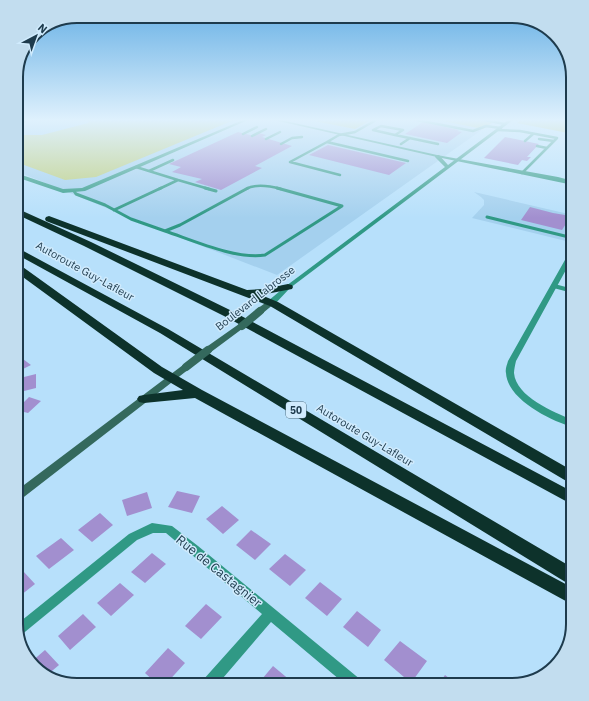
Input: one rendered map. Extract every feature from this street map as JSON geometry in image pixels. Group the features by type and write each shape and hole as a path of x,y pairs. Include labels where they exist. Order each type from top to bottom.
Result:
{"highway":[{"path":"23,210 70,226 246,292 271,303 566,474"},
{"name":"Autoroute Guy-Lafleur","path":"23,214 88,244 189,294 566,495"},
{"name":"Autoroute Guy-Lafleur","path":"23,254 158,328 566,573"},
{"path":"23,272 171,378 566,593"},
{"path":"246,292 263,292 288,286"},
{"path":"144,399 197,393"}],"main road":[{"name":"Boulevard Labrosse","path":"23,492 271,303"}],"street":[{"path":"23,177 59,190 74,192 85,189 169,153"},
{"path":"422,153 459,158"},
{"path":"437,153 566,182"},
{"name":"Boulevard Labrosse","path":"271,303 288,286 466,153"},
{"path":"437,156 448,167"},
{"path":"566,265 509,368 510,375 517,390 529,401 566,420"},
{"name":"Rue de Castagnier","path":"23,627 133,537 152,528 168,529 348,678"},
{"path":"214,678 271,613"}],"lane":[{"path":"307,153 290,162 340,175"},
{"path":"373,153 408,161"},
{"path":"523,172 543,153"},
{"path":"149,171 173,160"},
{"path":"529,160 535,161"},
{"path":"136,167 216,191"},
{"path":"114,210 178,180"},
{"path":"74,192 77,195 114,210 131,219 223,252 259,256 265,255 342,206 274,187 251,186 180,225 165,231"},
{"path":"487,217 566,236"},
{"path":"527,227 530,222"},
{"path":"554,286 566,289"}],"shaded area":[{"path":"23,153 450,153 277,275 163,231 23,174"},
{"path":"474,192 566,213 566,241 472,218 484,205 484,200"}],"green space":[{"path":"23,153 155,153 96,177 65,180 23,165"}],"building":[{"path":"193,153 280,153 255,166 262,168 221,190 195,182 202,179 172,172 181,167 169,164"},
{"path":"313,153 361,153 406,163 389,175 309,155"},
{"path":"489,153 531,153 527,157 531,157 527,161 522,160 518,165 484,158"},
{"path":"530,207 566,215 566,224 562,230 521,220"},
{"path":"23,359 31,365 23,369"},
{"path":"36,374 36,388 23,391 23,377"},
{"path":"29,397 41,401 28,413 23,412 23,403"},
{"path":"177,491 200,496 192,513 168,507"},
{"path":"147,492 152,508 127,516 122,500"},
{"path":"222,506 239,520 223,534 206,519"},
{"path":"100,513 113,525 92,542 78,530"},
{"path":"251,530 271,544 255,560 236,545"},
{"path":"61,538 74,550 49,569 36,556"},
{"path":"152,553 166,564 145,583 131,572"},
{"path":"285,554 306,570 290,586 269,569"},
{"path":"23,571 35,584 23,593"},
{"path":"320,582 342,599 327,616 305,598"},
{"path":"120,583 134,595 111,616 97,603"},
{"path":"206,604 222,617 201,639 185,626"},
{"path":"357,611 381,630 368,647 343,627"},
{"path":"83,614 96,627 70,650 58,636"},
{"path":"400,641 427,661 415,678 405,678 384,660"},
{"path":"168,648 185,663 171,678 150,678 145,673"},
{"path":"45,650 59,665 52,671 44,667 35,658"},
{"path":"273,666 287,678 263,678"}]}
